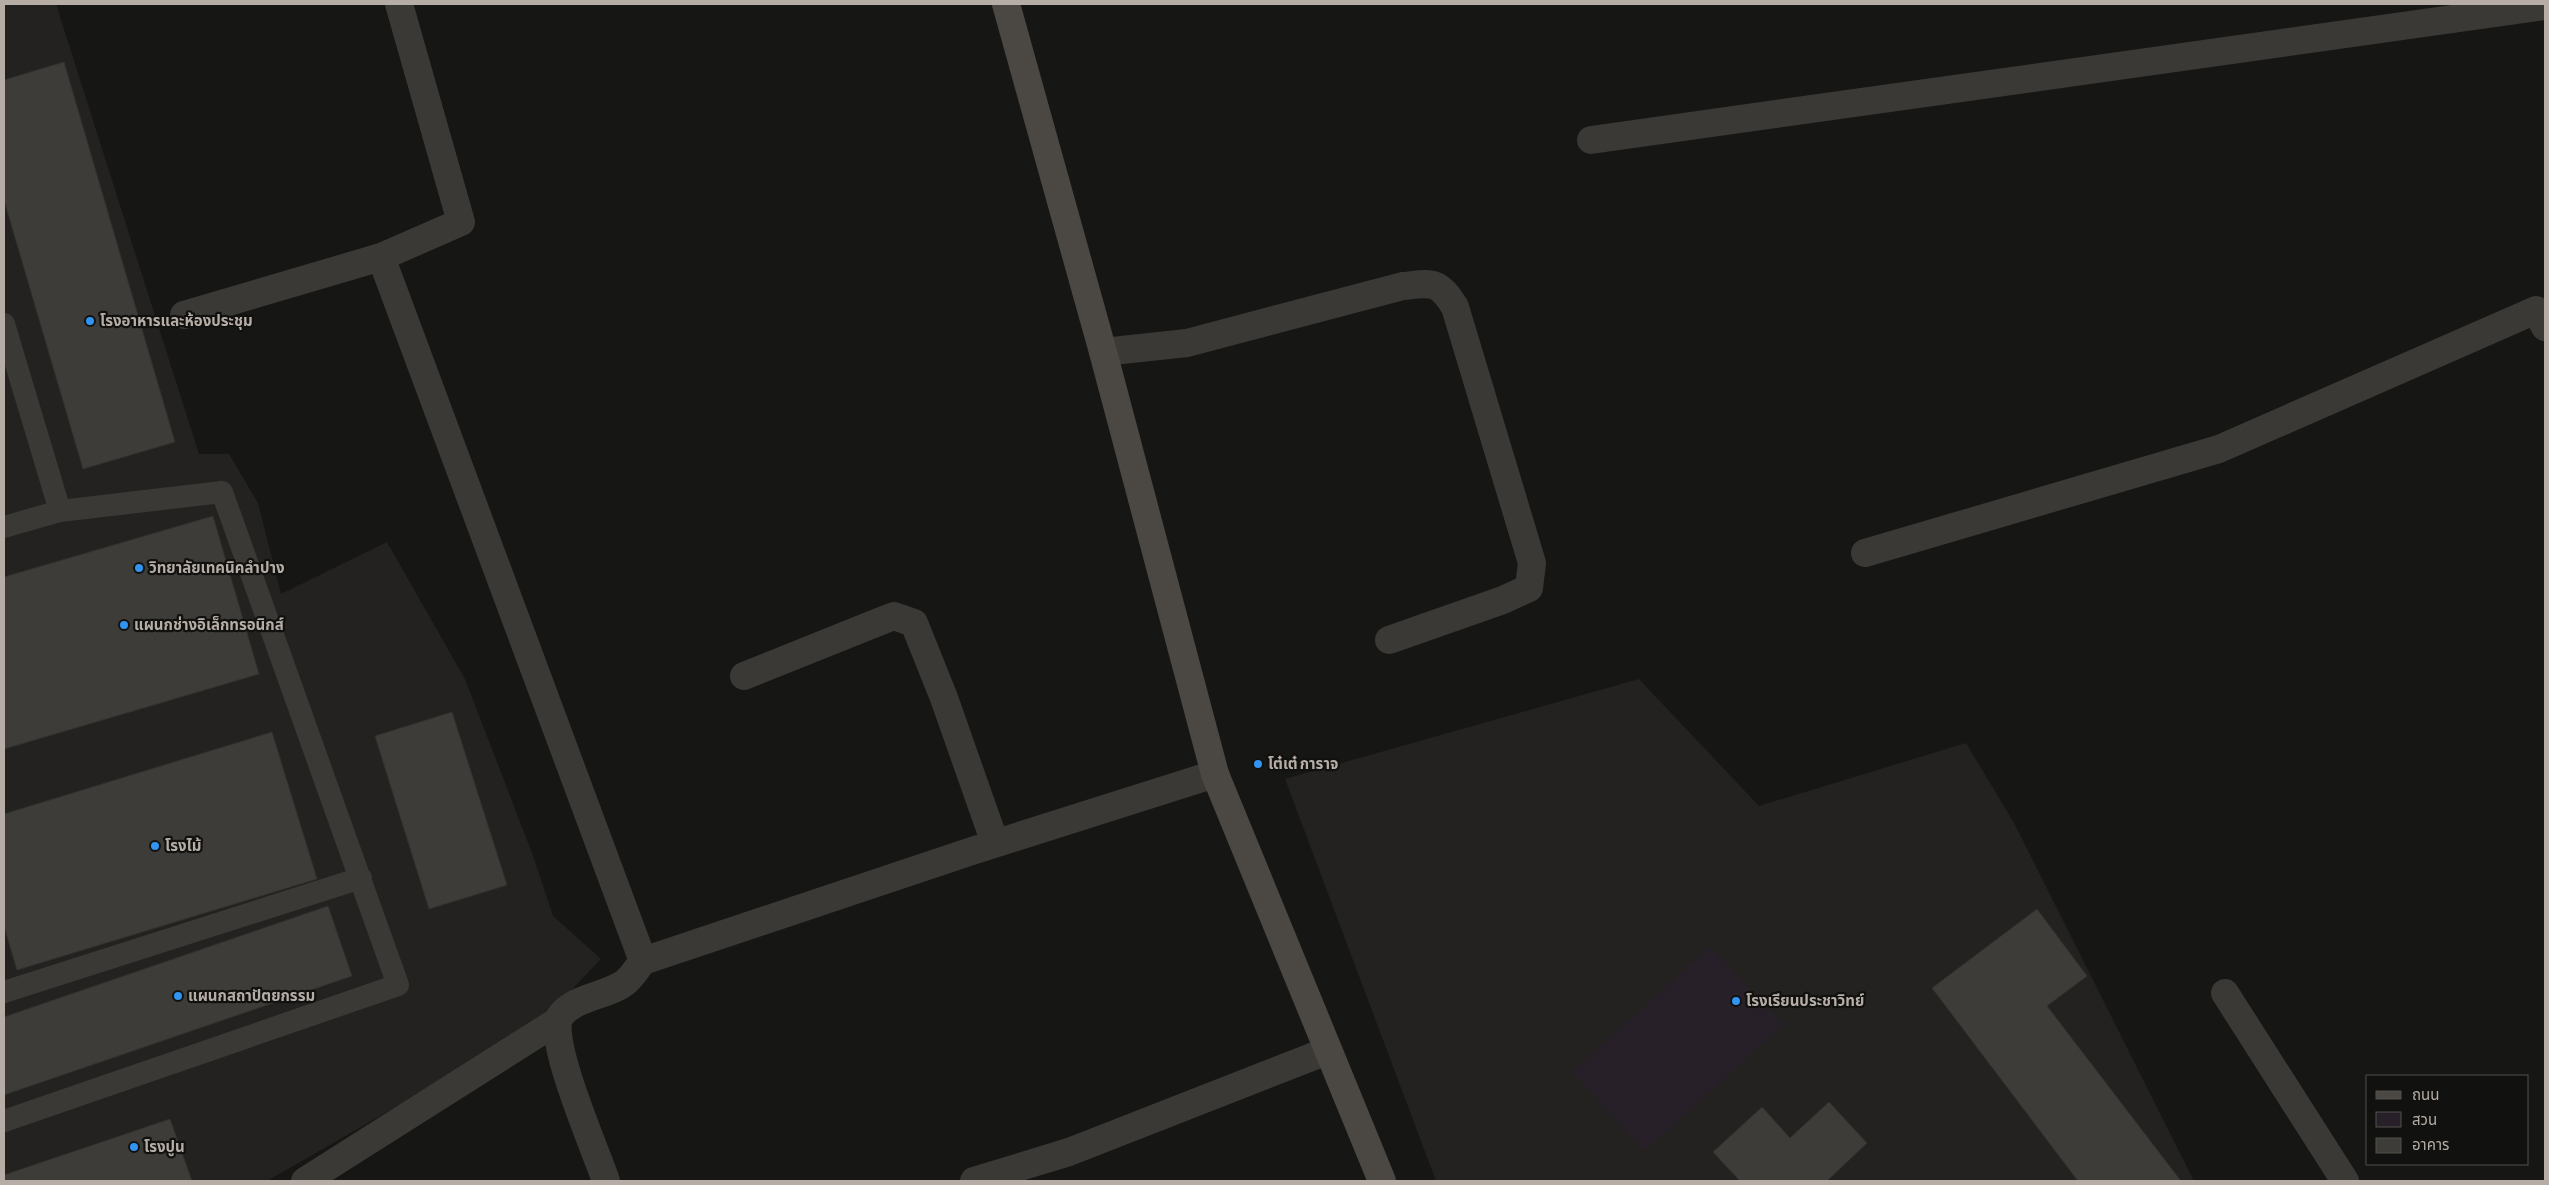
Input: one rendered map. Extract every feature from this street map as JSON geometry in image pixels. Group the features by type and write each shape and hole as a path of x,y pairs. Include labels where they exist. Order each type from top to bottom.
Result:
{"street":[{"path":"184,316 381,258 461,222 398,4"},
{"path":"1006,4 1103,352 1215,774 1327,1051 1382,1181"},
{"path":"1591,140 2545,6"},
{"path":"381,258 644,962"},
{"path":"1103,352 1187,343 1403,286 1435,285 1444,290 1454,308 1478,380 1532,563 1532,578 1529,588 1503,600 1389,640"},
{"path":"1864,553 2219,449 2542,314"},
{"path":"744,676 886,618 894,616 914,623 944,698 995,843"},
{"path":"305,1181 556,1022 562,1014 578,1004 623,984 644,962 995,843 1215,774"},
{"path":"2225,993 2345,1181"},
{"path":"556,1022 558,1041 567,1074 606,1181"},
{"path":"974,1181 1069,1152 1327,1051"}],"lane":[{"path":"4,324 60,511"},
{"path":"4,527 60,511 222,492 398,985 4,1121"},
{"path":"4,992 361,878"}],"shaded area":[{"name":"วิทยาลัยเทคนิคลำปาง","path":"4,4 56,4 199,454 229,454 258,503 281,594 387,542 465,679 532,853 553,916 601,959 537,1026 267,1181 4,1181"},
{"name":"โรงเรียนประชาวิทย์","path":"1639,679 1759,806 1966,743 2013,821 2194,1181 1436,1181 1285,779"}],"green space":[{"path":"1710,947 1783,1025 1645,1151 1572,1072"}],"building":[{"name":"โรงอาหารและห้องประชุม","path":"64,62 175,442 83,469 4,200 4,80"},
{"name":"แผนกช่างอิเล็กทรอนิกส์","path":"213,516 259,674 4,749 4,577"},
{"path":"452,712 507,885 429,909 375,736"},
{"name":"โรงไม้","path":"272,732 317,879 17,970 4,926 4,814"},
{"name":"แผนกสถาปัตยกรรม","path":"328,906 352,976 4,1095 4,1017"},
{"path":"2037,909 2087,976 2047,1006 2181,1181 2078,1181 1932,988"},
{"path":"1829,1102 1867,1143 1829,1181 1740,1181 1713,1152 1762,1107 1790,1138"},
{"name":"โรงปูน","path":"170,1119 192,1181 4,1181 4,1175"}],"place":[{"name":"โรงอาหารและห้องประชุม","path":"90,321"},
{"name":"วิทยาลัยเทคนิคลำปาง","path":"139,568"},
{"name":"แผนกช่างอิเล็กทรอนิกส์","path":"124,625"},
{"name":"โต๋เต๋ การาจ","path":"1258,764"},
{"name":"โรงไม้","path":"155,846"},
{"name":"แผนกสถาปัตยกรรม","path":"178,996"},
{"name":"โรงเรียนประชาวิทย์","path":"1736,1001"},
{"name":"โรงปูน","path":"134,1147"}]}
